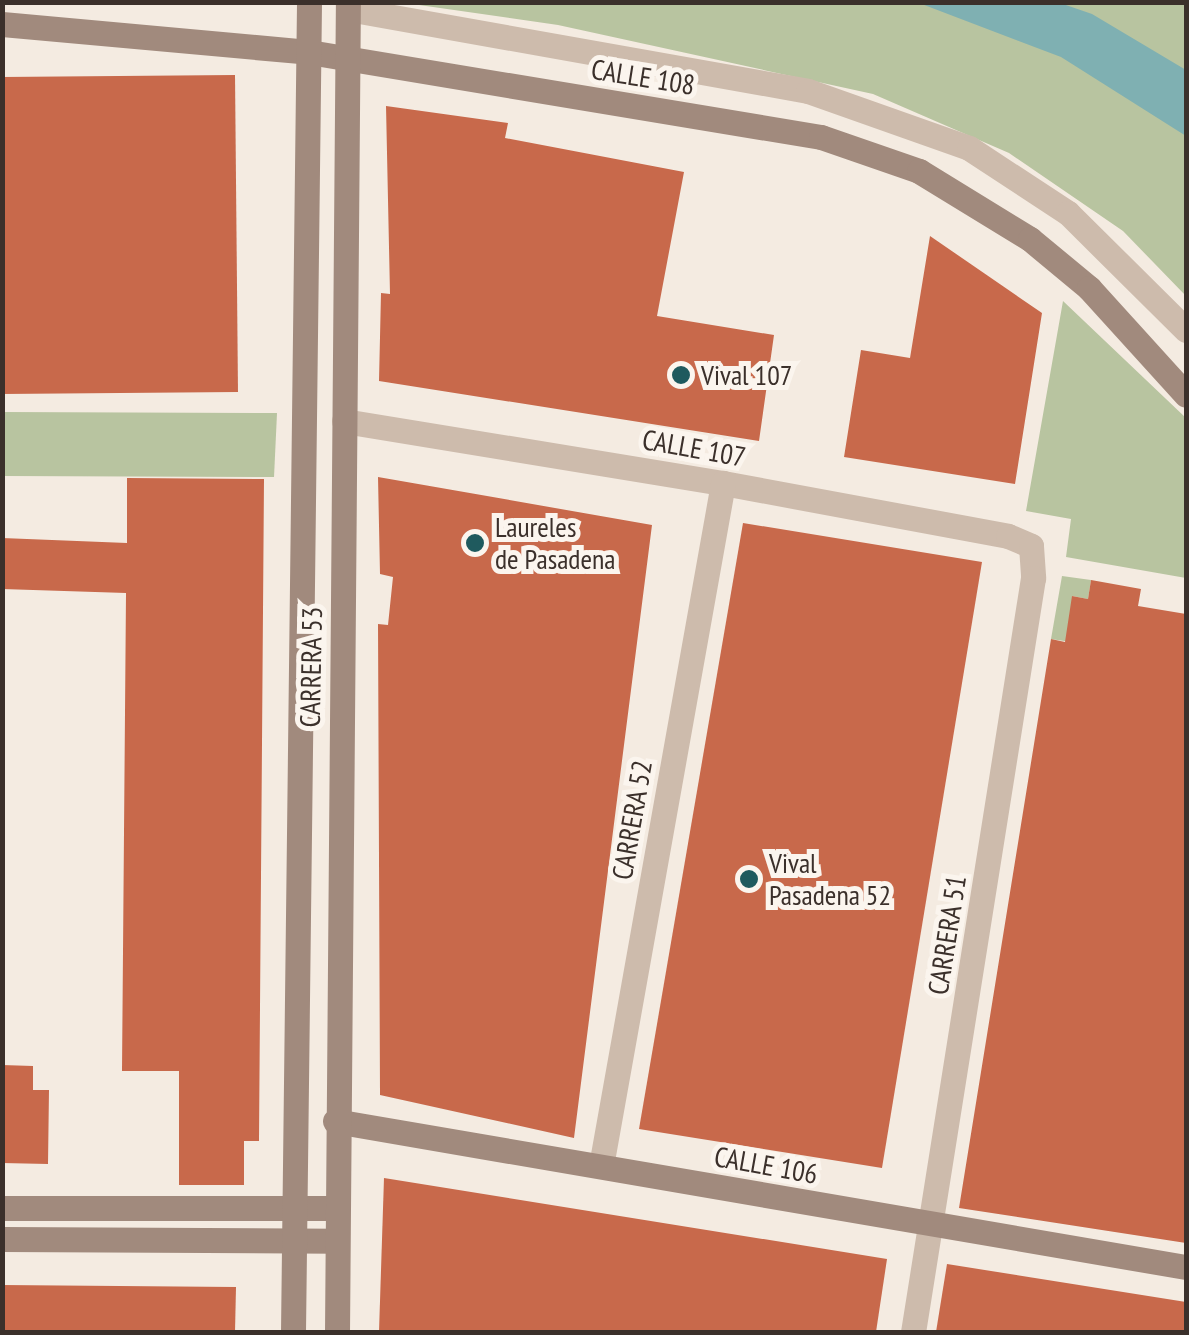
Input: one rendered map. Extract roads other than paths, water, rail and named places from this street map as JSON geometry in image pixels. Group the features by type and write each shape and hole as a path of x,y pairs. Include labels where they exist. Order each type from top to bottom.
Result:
{"street":[{"name":"CALLE 108","path":"309,3 348,6 808,91 969,148 1068,212 1186,330"},
{"name":"CARRERA 53","path":"293,1332 309,3"},
{"name":"CARRERA 53","path":"336,1332 334,1208 348,6"},
{"name":"CALLE 108","path":"2,24 309,52 820,137 920,170 1063,262 1186,395"},
{"name":"CALLE 107","path":"344,422 723,483 1008,536 1030,546"},
{"name":"CARRERA 52","path":"600,1166 723,483"},
{"name":"CARRERA 51","path":"914,1332 1032,578 1030,546"},
{"name":"CALLE 106","path":"335,1121 1186,1267"},
{"path":"2,1208 334,1208"},
{"path":"2,1238 335,1242"}],"water":[{"path":"919,3 1060,3 1092,14 1186,70 1186,136 1061,57"}],"place":[{"name":"Vival 107","path":"681,375"},
{"name":"Laureles de Pasadena","path":"475,543"},
{"name":"Vival Pasadena 52","path":"749,879"}]}
